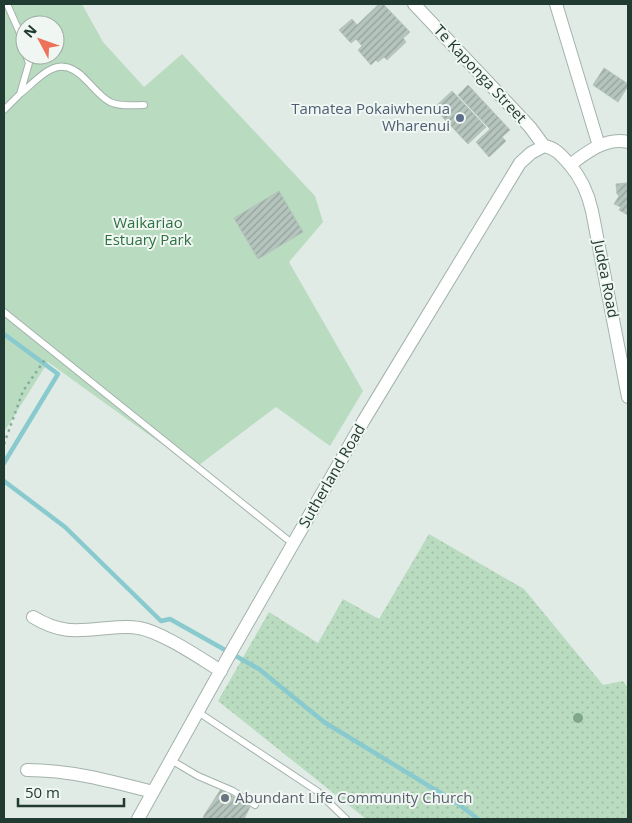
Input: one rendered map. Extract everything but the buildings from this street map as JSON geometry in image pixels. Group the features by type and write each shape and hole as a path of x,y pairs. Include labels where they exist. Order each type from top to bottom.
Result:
{"street":[{"name":"Te Kaponga Street","path":"414,4 530,127 544,146"},
{"path":"556,4 599,146"},
{"path":"570,165 599,146 616,141 628,142"},
{"name":"Judea Road","path":"544,146 557,151 578,175 584,186 592,210 628,397"},
{"name":"Sutherland Road","path":"142,818 153,792 364,420 520,163 531,153 544,146"},
{"path":"33,617 49,626 64,631 121,627 141,628 170,641 221,671"},
{"path":"27,770 51,770 70,773 153,792"}],"lane":[{"path":"7,4 15,22"},
{"path":"20,94 28,65"},
{"path":"4,110 50,69 64,65 74,69 98,93 111,102 123,105 144,105"},
{"path":"4,312 293,544"},
{"path":"198,712 317,791 346,819"},
{"path":"171,760 198,776 233,791 255,805"}],"path":[{"path":"4,444 23,391 38,369"}],"green space":[{"name":"Waikariao Estuary Park","path":"4,4 82,4 103,42 144,87 182,54 315,196 323,222 289,262 363,391 330,446 276,407 195,468 48,362 4,432"},
{"path":"429,534 524,589 603,685 623,681 628,688 628,819 366,819 218,701 269,612 318,643 343,599 379,619"}],"waterway":[{"path":"4,334 58,374 4,463"},
{"path":"4,481 65,527 161,621 170,619 259,669 324,722 457,803 478,819"}],"place":[{"name":"Tamatea Pokaiwhenua Wharenui","path":"460,118"},
{"name":"Abundant Life Community Church","path":"225,798"}]}
